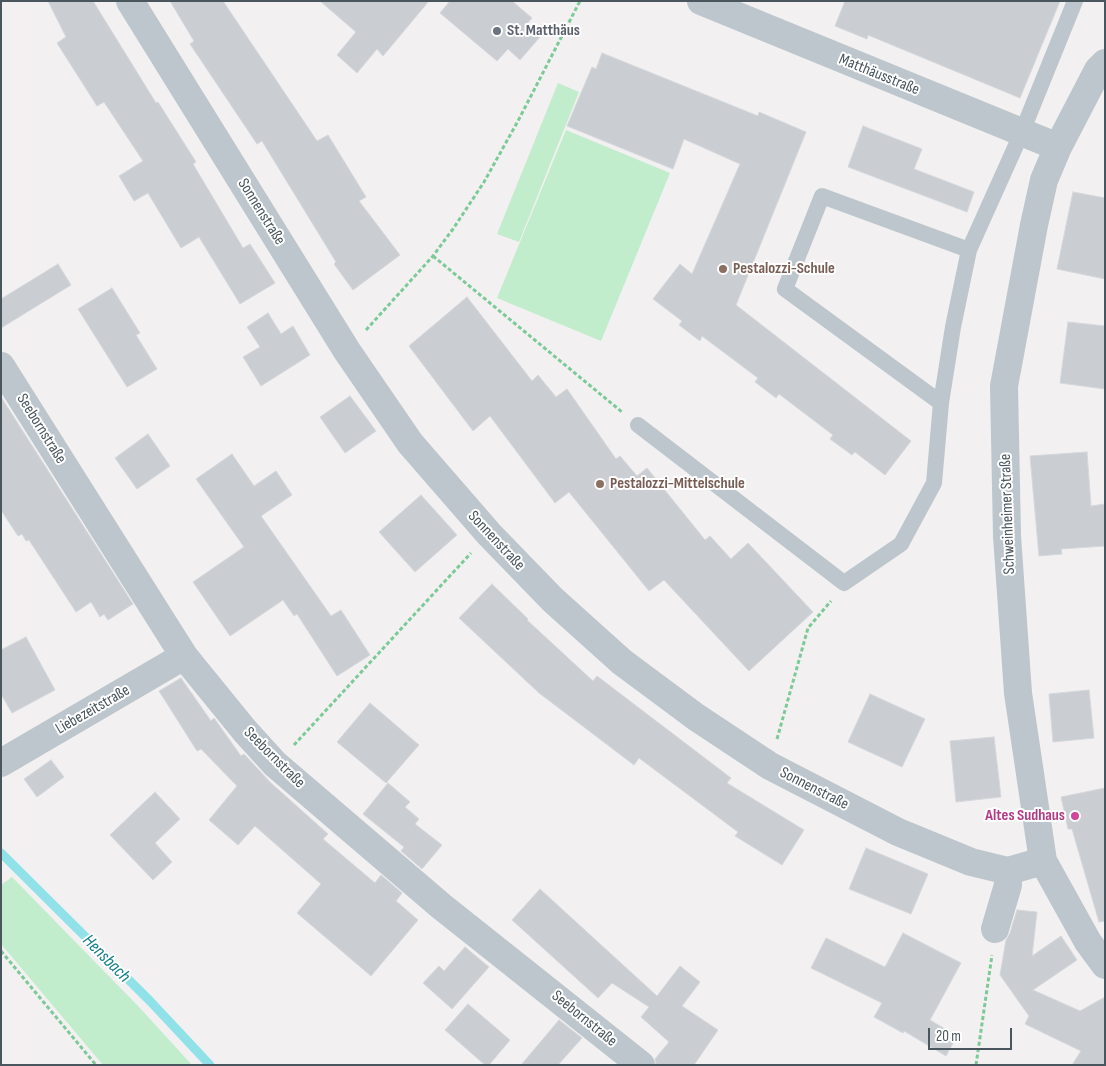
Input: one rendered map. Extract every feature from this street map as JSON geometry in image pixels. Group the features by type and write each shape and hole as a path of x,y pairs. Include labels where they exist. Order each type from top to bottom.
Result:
{"street":[{"name":"Sonnenstraße","path":"130,1 347,351 410,443 489,534 553,600 622,662 696,717 770,766 898,832 971,862 1008,871 1044,861"},
{"name":"Matthäusstraße","path":"701,1 1058,147"},
{"name":"Schweinheimer Straße","path":"1105,63 1098,70 1058,147 1044,180 1004,386 1007,536 1018,693 1044,861 1088,942 1105,965"},
{"name":"Seebornstraße","path":"1,366 184,656 245,731 275,764 441,906 642,1065"},
{"name":"Liebezeitstraße","path":"1,764 184,656"},
{"path":"995,930 1008,885 1008,871"}],"lane":[{"path":"638,425 844,583 901,544 934,483 941,403 969,250 1022,132 1075,1"},
{"path":"941,403 786,289 822,196 969,250"}],"path":[{"path":"347,351 433,256 453,229 484,182 518,121 580,1"},
{"path":"433,256 638,425"},
{"path":"275,764 489,534"},
{"path":"770,766 808,628 828,606 844,583"},
{"path":"976,1065 995,930"},
{"path":"1,951 96,1065"}],"green space":[{"path":"558,83 579,92 519,242 497,234"},
{"path":"566,130 670,173 601,341 497,298"},
{"path":"12,877 139,1007 192,1065 103,1065 1,944 1,885"}],"building":[{"path":"48,1 93,1 156,103 158,102 196,162 193,164 243,248 250,244 275,283 240,304 199,237 181,248 148,193 134,201 119,176 143,161 104,102 97,106 57,43 66,37"},
{"path":"170,1 223,1 317,141 328,135 366,197 359,201 400,255 353,290 334,264 336,262 262,141 257,144 190,44 194,41"},
{"path":"320,1 429,1 383,56 377,49 357,73 337,55 356,32"},
{"name":"St. Matthäus","path":"450,1 512,1 532,18 526,25 540,37 520,60 508,49 497,61 440,13"},
{"path":"845,1 1060,1 1020,98 868,35 867,39 835,26"},
{"name":"Pestalozzi-Schule","path":"602,53 758,116 759,112 806,132 736,305 911,441 885,475 855,452 852,455 830,439 833,435 779,394 776,398 755,382 758,378 702,336 700,341 679,325 682,321 653,299 680,264 692,274 740,164 684,139 673,169 567,126 592,67 596,69"},
{"path":"863,126 922,149 914,169 974,192 967,212 848,167"},
{"path":"1073,192 1105,198 1105,279 1057,269"},
{"path":"58,264 71,285 1,328 1,299"},
{"path":"112,288 140,333 136,335 157,369 127,387 78,309"},
{"name":"Pestalozzi-Mittelschule","path":"467,297 532,381 538,375 556,397 567,389 616,459 620,456 637,476 647,468 705,540 710,536 731,559 748,543 813,612 749,671 664,580 649,591 569,492 555,503 490,416 473,431 409,346"},
{"path":"268,313 281,334 293,326 310,355 261,386 243,357 260,347 247,327"},
{"path":"1068,322 1105,326 1105,389 1060,383"},
{"path":"350,396 376,431 345,453 320,417"},
{"path":"1,397 133,604 108,620 104,614 100,617 91,602 76,612 29,540 26,541 22,534 18,536 1,510"},
{"path":"148,434 170,466 137,489 115,458"},
{"path":"1087,452 1091,506 1105,504 1105,546 1061,549 1062,554 1039,556 1030,456"},
{"path":"232,454 254,486 276,471 292,495 261,516 331,616 341,610 370,655 337,676 297,614 294,616 283,600 230,636 193,582 244,547 196,479"},
{"path":"421,495 457,535 415,572 379,532"},
{"path":"492,584 527,620 593,681 597,676 731,778 727,783 804,830 782,865 735,836 738,832 639,758 634,765 539,693 459,618"},
{"path":"26,637 55,690 12,713 1,694 1,650"},
{"path":"181,678 211,721 214,718 241,756 244,754 271,783 328,834 323,839 375,883 381,875 402,893 396,901 418,920 371,976 297,913 321,884 255,826 238,845 209,820 237,786 201,749 197,751 159,691"},
{"path":"1089,690 1094,738 1053,742 1049,694"},
{"path":"870,694 925,719 902,767 848,742"},
{"path":"370,703 419,745 386,783 337,742"},
{"path":"994,737 1001,797 956,802 950,741"},
{"path":"51,760 64,777 37,797 24,779"},
{"path":"388,783 410,802 405,807 419,819 415,824 442,845 422,869 401,851 404,847 363,814"},
{"path":"1105,788 1105,921 1099,922 1072,829 1068,829 1061,797"},
{"path":"155,792 180,819 155,843 172,862 153,880 110,835"},
{"path":"866,848 928,874 911,914 849,889"},
{"path":"540,889 657,996 680,966 700,982 682,1006 718,1030 694,1065 656,1065 655,1059 669,1042 641,1017 649,1007 612,983 598,998 512,920"},
{"path":"1017,910 1037,912 1032,956 1061,936 1077,960 1033,990 1080,1011 1105,997 1105,1065 1072,1065 1081,1051 1025,1024 1029,1016 1000,975 1006,940"},
{"path":"903,933 961,963 930,1020 957,1036 946,1056 904,1031 903,1033 874,1017 882,1003 811,968 826,938 885,967"},
{"path":"465,947 489,967 452,1009 423,983 439,966 444,971"},
{"path":"468,1004 510,1040 489,1065 485,1065 445,1030"},
{"path":"559,1020 582,1038 558,1065 521,1065"}],"waterway":[{"name":"Hensbach","path":"1,853 150,1001 210,1065"}],"place":[{"name":"St. Matthäus","path":"497,31"},
{"name":"Pestalozzi-Schule","path":"723,269"},
{"name":"Pestalozzi-Mittelschule","path":"600,484"},
{"name":"Altes Sudhaus","path":"1075,816"}]}
